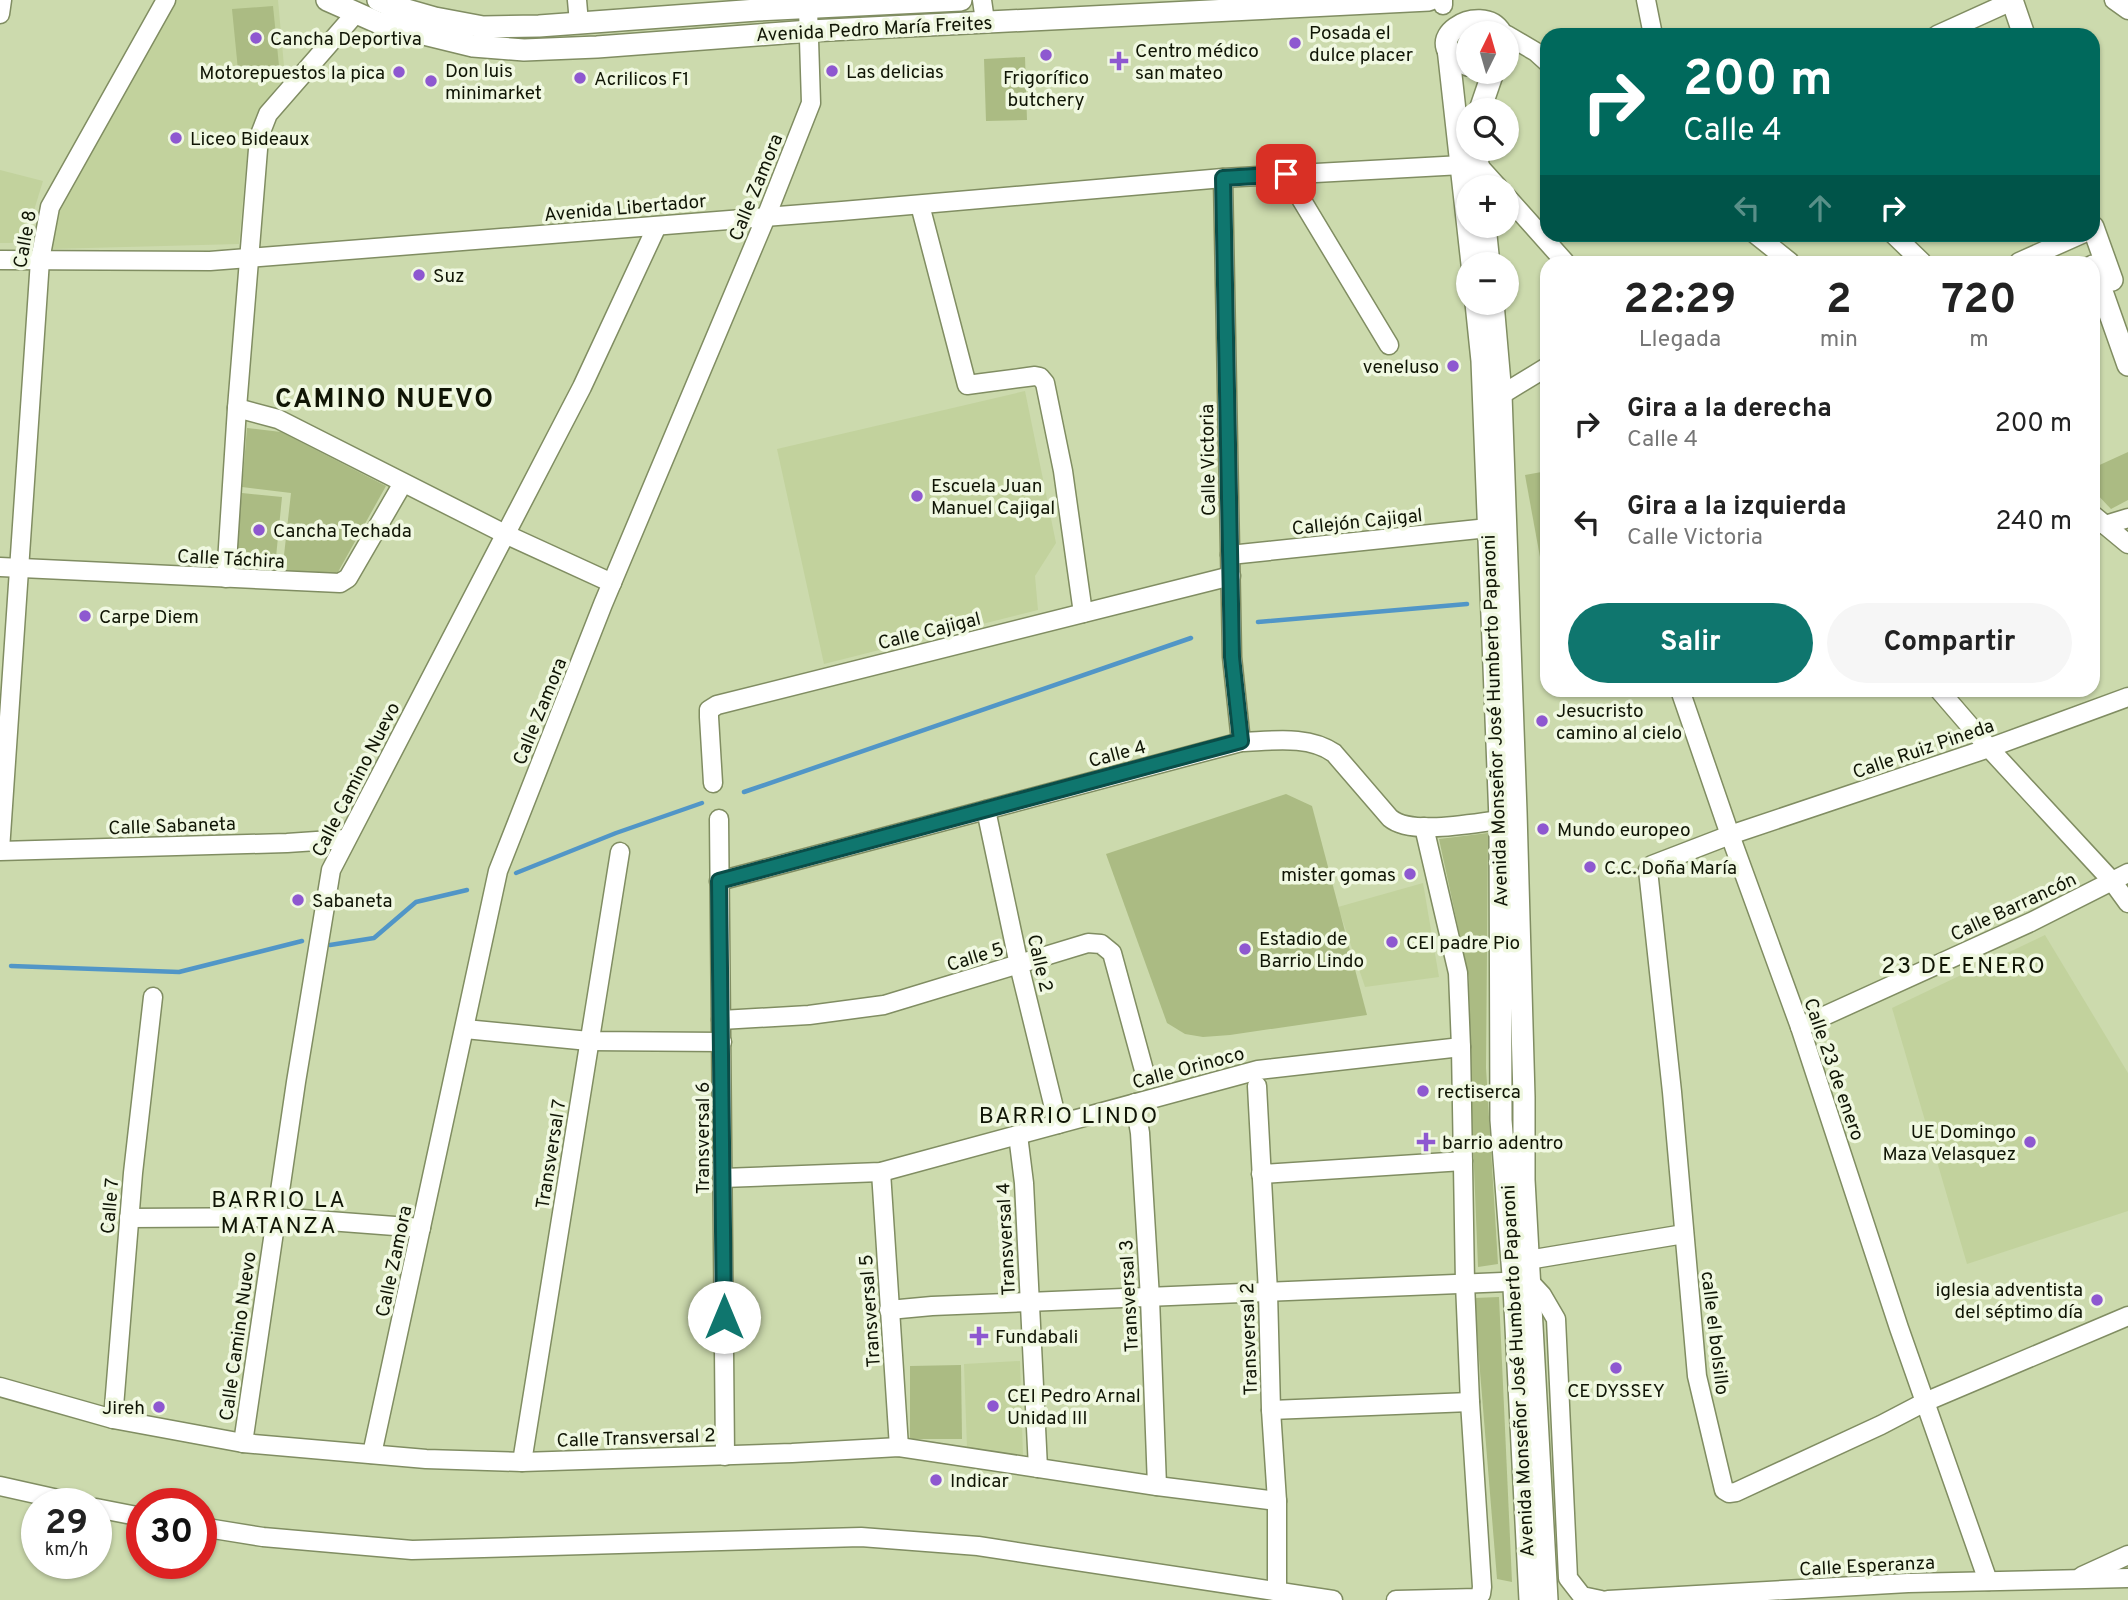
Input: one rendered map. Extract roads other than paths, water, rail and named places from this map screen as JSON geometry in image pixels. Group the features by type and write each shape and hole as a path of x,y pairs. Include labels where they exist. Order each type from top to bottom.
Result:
{"street":[{"path":"0,15 2,0"},
{"name":"Calle 8","path":"0,850 40,261 50,207 166,0"},
{"name":"Avenida Pedro María Freites","path":"327,0 379,23 473,46 524,50 1218,5 1437,1"},
{"name":"Avenida Pedro María Freites","path":"378,0 435,18 483,27 961,0"},
{"path":"577,0 579,23"},
{"path":"982,0 985,22"},
{"path":"1482,0 1496,21"},
{"path":"1646,0 1652,28"},
{"path":"2113,0 2128,10"},
{"path":"1437,1 1447,12 1447,44 1474,167 1472,252"},
{"path":"1952,28 2006,2"},
{"path":"2006,2 2010,28"},
{"path":"2006,2 2020,28"},
{"name":"Calle Zamora","path":"372,1454 498,872 612,583 811,103 808,8"},
{"path":"1456,58 1447,44 1451,22 1466,12 1484,12 1493,21"},
{"path":"226,578 259,137 268,114 356,13"},
{"path":"1519,42 1540,56"},
{"name":"Avenida Libertador","path":"0,260 210,261 920,205 1223,178 1474,167"},
{"path":"1286,174 1389,345"},
{"name":"Calle Victoria","path":"1223,178 1232,657 1241,741"},
{"path":"920,205 967,385 1035,376 1045,383 1063,471 1083,613"},
{"path":"1519,210 1540,234"},
{"name":"Calle Camino Nuevo","path":"243,1443 296,1082 331,870 582,387 657,226"},
{"path":"1547,242 1560,256"},
{"path":"1765,242 1782,256"},
{"path":"1901,242 1916,256"},
{"path":"2033,256 2065,242"},
{"path":"2100,260 2128,324"},
{"path":"2100,286 2128,365"},
{"name":"Avenida Monseñor José Humberto Paparoni","path":"1477,315 1482,361 1500,820 1500,1088 1523,1274 1547,1600"},
{"name":"Avenida Monseñor José Humberto Paparoni","path":"1494,315 1501,395 1524,1097 1523,1274 1530,1600"},
{"path":"1501,395 1540,371"},
{"path":"237,408 278,419 505,534 612,583"},
{"name":"Calle Táchira","path":"0,567 340,583 348,578 403,483"},
{"path":"2100,520 2128,518"},
{"path":"2100,521 2128,544"},
{"name":"Callejón Cajigal","path":"1230,555 1488,528"},
{"name":"Calle Cajigal","path":"713,783 709,710 717,705 1231,576"},
{"name":"Calle 23 de enero","path":"1682,697 1800,1027 1899,1328 1988,1581"},
{"path":"1945,697 1989,748 2120,877 2128,903"},
{"name":"Calle Ruiz Pineda","path":"1730,835 2128,698"},
{"name":"Calle 4","path":"719,881 1241,741 1310,741 1323,745 1334,753 1397,824 1424,827 1500,820"},
{"name":"Calle 2","path":"986,810 1019,965 1058,1124"},
{"name":"Transversal 6","path":"719,819 725,1456"},
{"path":"1396,1600 1477,1598 1482,1587 1465,1283 1458,973 1424,827"},
{"name":"calle el bolsillo","path":"1730,835 1652,865 1648,870 1672,1092 1697,1376 1724,1490 1735,1492 1925,1402 2128,1316"},
{"name":"Calle Sabaneta","path":"0,850 287,843 346,839"},
{"name":"Transversal 7","path":"522,1462 620,852"},
{"name":"Calle Barrancón","path":"1800,1027 2031,922 2120,877"},
{"name":"Calle 5","path":"721,1020 809,1015 884,1005 1088,943 1101,944 1112,953 1145,1074"},
{"name":"Calle 7","path":"113,1419 153,997"},
{"path":"465,1029 589,1041 722,1042"},
{"name":"Calle Orinoco","path":"723,1178 881,1172 1258,1070 1461,1047"},
{"name":"Transversal 2","path":"1257,1086 1277,1501 1277,1591"},
{"name":"Transversal 3","path":"1135,1104 1140,1133 1150,1297 1157,1486"},
{"name":"Transversal 4","path":"1018,1135 1024,1183 1038,1468"},
{"path":"1261,1174 1463,1161"},
{"name":"Transversal 5","path":"881,1172 899,1447"},
{"path":"130,1218 276,1217 421,1228"},
{"path":"889,1310 1465,1283 1523,1274 1684,1234"},
{"path":"1523,1274 1542,1295 1556,1319 1568,1578 1582,1596 1601,1600"},
{"name":"Calle Transversal 2","path":"0,1387 113,1419 243,1443 426,1459 522,1462 899,1447 1157,1486 1277,1501"},
{"path":"1271,1409 1470,1402"},
{"path":"0,1486 21,1491"},
{"path":"217,1530 263,1537 412,1549 861,1538 978,1546 1334,1600"},
{"path":"2076,1579 2128,1555"},
{"name":"Calle Esperanza","path":"1608,1600 1908,1583 2128,1578"}],"waterway":[{"path":"1258,622 1467,604"},
{"path":"744,792 1191,638"},
{"path":"516,873 616,833 702,803"},
{"path":"330,945 374,938 416,902 467,890"},
{"path":"11,966 179,972 302,941"}],"place":[{"name":"Cancha Deportiva","path":"256,38"},
{"name":"Posada el dulce placer","path":"1295,43"},
{"name":"Frigorífico butchery","path":"1046,55"},
{"name":"Centro médico san mateo","path":"1119,61"},
{"name":"Las delicias","path":"832,71"},
{"name":"Motorepuestos la pica","path":"399,72"},
{"name":"Acrilicos F1","path":"580,78"},
{"name":"Don luis minimarket","path":"431,81"},
{"name":"Liceo Bideaux","path":"176,138"},
{"name":"Suz","path":"419,275"},
{"name":"veneluso","path":"1453,366"},
{"name":"Escuela Juan Manuel Cajigal","path":"917,496"},
{"name":"Cancha Techada","path":"259,530"},
{"name":"Carpe Diem","path":"85,616"},
{"name":"Jesucristo camino al cielo","path":"1542,721"},
{"name":"Mundo europeo","path":"1543,829"},
{"name":"C.C. Doña María","path":"1590,867"},
{"name":"mister gomas","path":"1410,874"},
{"name":"Sabaneta","path":"298,900"},
{"name":"CEI padre Pio","path":"1392,942"},
{"name":"Estadio de Barrio Lindo","path":"1245,949"},
{"name":"rectiserca","path":"1423,1091"},
{"name":"barrio adentro","path":"1426,1142"},
{"name":"UE Domingo Maza Velasquez","path":"2030,1142"},
{"name":"iglesia adventista del séptimo día","path":"2097,1300"},
{"name":"Fundabali","path":"979,1336"},
{"name":"CE DYSSEY","path":"1616,1368"},
{"name":"CEI Pedro Arnal Unidad III","path":"993,1406"},
{"name":"Jireh","path":"159,1407"},
{"name":"Indicar","path":"936,1480"}],"district":[{"name":"CAMINO NUEVO","path":"385,398"},
{"name":"23 DE ENERO","path":"1964,965"},
{"name":"BARRIO LINDO","path":"1069,1115"},
{"name":"BARRIO LA MATANZA","path":"279,1212"}]}
